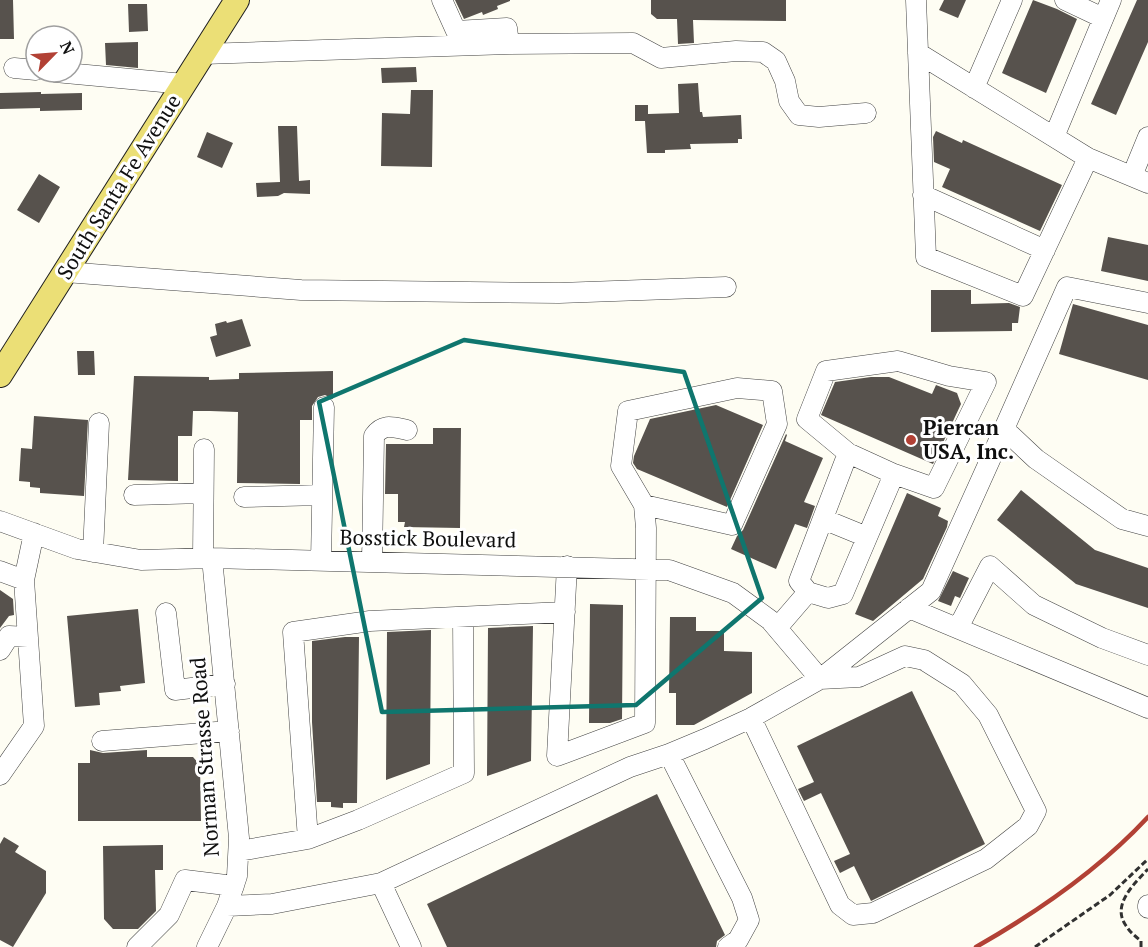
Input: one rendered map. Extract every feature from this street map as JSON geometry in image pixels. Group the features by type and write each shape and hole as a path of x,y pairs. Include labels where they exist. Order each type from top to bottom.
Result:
{"main road":[{"path":"220,27 225,0"},
{"name":"South Santa Fe Avenue","path":"0,375 237,0"}],"street":[{"path":"442,0 456,31 507,28 509,44"},
{"path":"916,0 926,257 1023,296 1088,158"},
{"path":"974,88 1012,0"},
{"path":"1054,137 1107,9 1065,0"},
{"path":"203,54 509,44 633,43 661,58 736,51 763,52 776,61 785,81 789,101 799,115 819,117 866,113"},
{"path":"918,53 1088,158 1140,179 1148,137"},
{"path":"14,68 24,69"},
{"path":"84,75 184,84"},
{"path":"923,195 1045,250"},
{"path":"65,272 301,290 559,293 726,286"},
{"path":"227,906 272,904 381,883 630,767 669,754 751,717 820,679 931,591 1067,287 1148,303"},
{"path":"898,361 949,376 986,382 934,488 894,474 848,453 807,419 826,370 898,361"},
{"path":"567,566 557,756 645,723 644,505 621,466 628,411 737,388 772,391 777,424 732,525 644,505"},
{"path":"321,561 324,407"},
{"path":"93,552 99,423"},
{"path":"372,562 374,436 379,429 387,426 406,430"},
{"path":"1004,429 1036,459 1122,519 1148,526"},
{"name":"Norman Strasse Road","path":"204,449 203,493 208,558 225,684 239,838 237,876 227,906 207,947"},
{"path":"848,453 799,581 808,592 828,598 843,594 894,474"},
{"path":"134,495 203,493"},
{"path":"244,497 322,495"},
{"path":"823,519 867,537"},
{"name":"Bosstick Boulevard","path":"0,520 77,549 141,560 208,558 669,570 733,593 770,620 820,679"},
{"path":"0,775 34,726 24,580 34,533"},
{"path":"958,628 990,566 1034,605 1102,638 1148,655"},
{"path":"0,571 24,580"},
{"path":"777,628 808,592"},
{"path":"909,608 1148,708"},
{"path":"308,838 293,632 370,621 565,612"},
{"path":"166,613 175,690 225,684"},
{"path":"238,851 308,838 358,820 464,773 463,617"},
{"path":"0,650 9,636 28,637"},
{"path":"751,717 840,905 853,915 873,913 986,859 1028,826 1036,811 988,715 962,684 924,660 905,656 859,677 820,679"},
{"path":"102,741 229,731"},
{"path":"669,754 741,898 749,920 738,940 728,947"},
{"path":"137,947 169,915 185,880 234,886"},
{"path":"381,883 411,947"}],"path":[{"path":"1035,947 1110,895 1148,859"}],"highlighted area":[{"path":"464,340 684,372 762,598 636,705 382,712 319,402"}],"building":[{"path":"0,0 13,0 14,39 0,39"},
{"path":"455,0 510,1 483,15 482,12 464,19"},
{"path":"651,0 786,0 786,21 693,20 694,43 678,44 677,19 657,19 651,14"},
{"path":"944,0 966,0 958,18 939,10"},
{"path":"1033,0 1077,19 1046,93 1002,73"},
{"path":"1137,0 1148,0 1148,42 1116,115 1091,104"},
{"path":"128,4 147,4 148,31 129,32"},
{"path":"138,42 138,68 106,65 105,43"},
{"path":"416,67 417,82 382,83 381,68"},
{"path":"698,83 700,112 703,117 741,115 742,139 738,139 738,143 690,144 691,149 647,153 645,121 635,121 635,105 648,105 648,114 679,113 678,84"},
{"path":"411,90 433,90 432,167 381,166 382,113 410,114"},
{"path":"41,92 41,94 82,93 82,110 0,109 0,93"},
{"path":"278,126 297,126 299,181 310,180 310,194 284,193 278,196 257,197 256,183 280,182"},
{"path":"936,131 962,143 963,140 1062,185 1040,231 942,187 950,169 934,162 933,137"},
{"path":"207,132 233,143 222,168 197,157"},
{"path":"39,174 60,187 39,223 17,210"},
{"path":"1108,237 1148,245 1148,281 1101,271"},
{"path":"931,290 971,290 971,304 1009,303 1020,307 1018,323 1012,323 1012,331 931,332"},
{"path":"1073,304 1148,325 1148,380 1059,354"},
{"path":"242,319 251,346 216,357 210,337 217,335 215,324"},
{"path":"77,351 94,351 95,375 78,375"},
{"path":"333,371 333,399 325,395 318,397 312,406 312,420 300,420 300,484 237,483 238,412 210,411 193,411 192,436 178,436 178,481 128,480 134,376 209,377 209,380 239,379 239,373"},
{"name":"Piercan USA, Inc.","path":"889,377 932,394 936,385 957,393 961,404 933,464 821,415 835,382"},
{"path":"716,405 763,425 727,507 637,469 633,463 650,419"},
{"path":"34,416 88,420 84,496 40,493 40,488 30,487 30,482 19,481 21,448 32,449"},
{"path":"433,428 461,428 460,528 404,527 405,522 398,522 398,494 385,494 386,444 433,444"},
{"path":"786,434 785,441 823,458 804,502 815,506 807,528 795,524 776,569 731,549 737,536 743,530"},
{"path":"1021,490 1095,550 1148,568 1148,608 1076,584 997,520"},
{"path":"907,493 941,508 938,516 948,521 947,527 923,579 873,621 855,614"},
{"path":"953,571 969,578 960,598 955,596 951,606 938,601"},
{"path":"0,590 13,599 14,615 9,616 0,628"},
{"path":"590,604 623,605 622,719 610,723 589,723"},
{"path":"138,609 145,683 120,686 121,691 99,693 100,705 75,707 67,616"},
{"path":"670,617 696,617 696,631 724,631 724,651 752,652 752,693 694,725 676,725 676,693 669,693"},
{"path":"533,626 531,761 487,776 488,628"},
{"path":"431,630 430,764 386,780 387,632"},
{"path":"359,637 357,803 343,803 343,808 331,807 331,802 317,802 312,722 312,641"},
{"path":"912,691 985,844 871,901 854,866 840,873 834,861 850,854 821,793 804,801 798,789 814,782 797,746"},
{"path":"90,750 103,753 147,750 147,757 193,757 200,765 201,821 78,821 78,763 90,763"},
{"path":"657,794 725,935 717,941 716,947 447,947 427,904"},
{"path":"4,837 19,846 15,852 46,871 46,893 13,947 0,940 0,844"},
{"path":"163,845 163,870 155,870 156,911 138,929 113,929 104,919 103,846"}],"railway":[{"path":"976,947 1023,919 1089,872 1148,817"}],"place":[{"name":"Piercan USA, Inc.","path":"911,440"}]}
